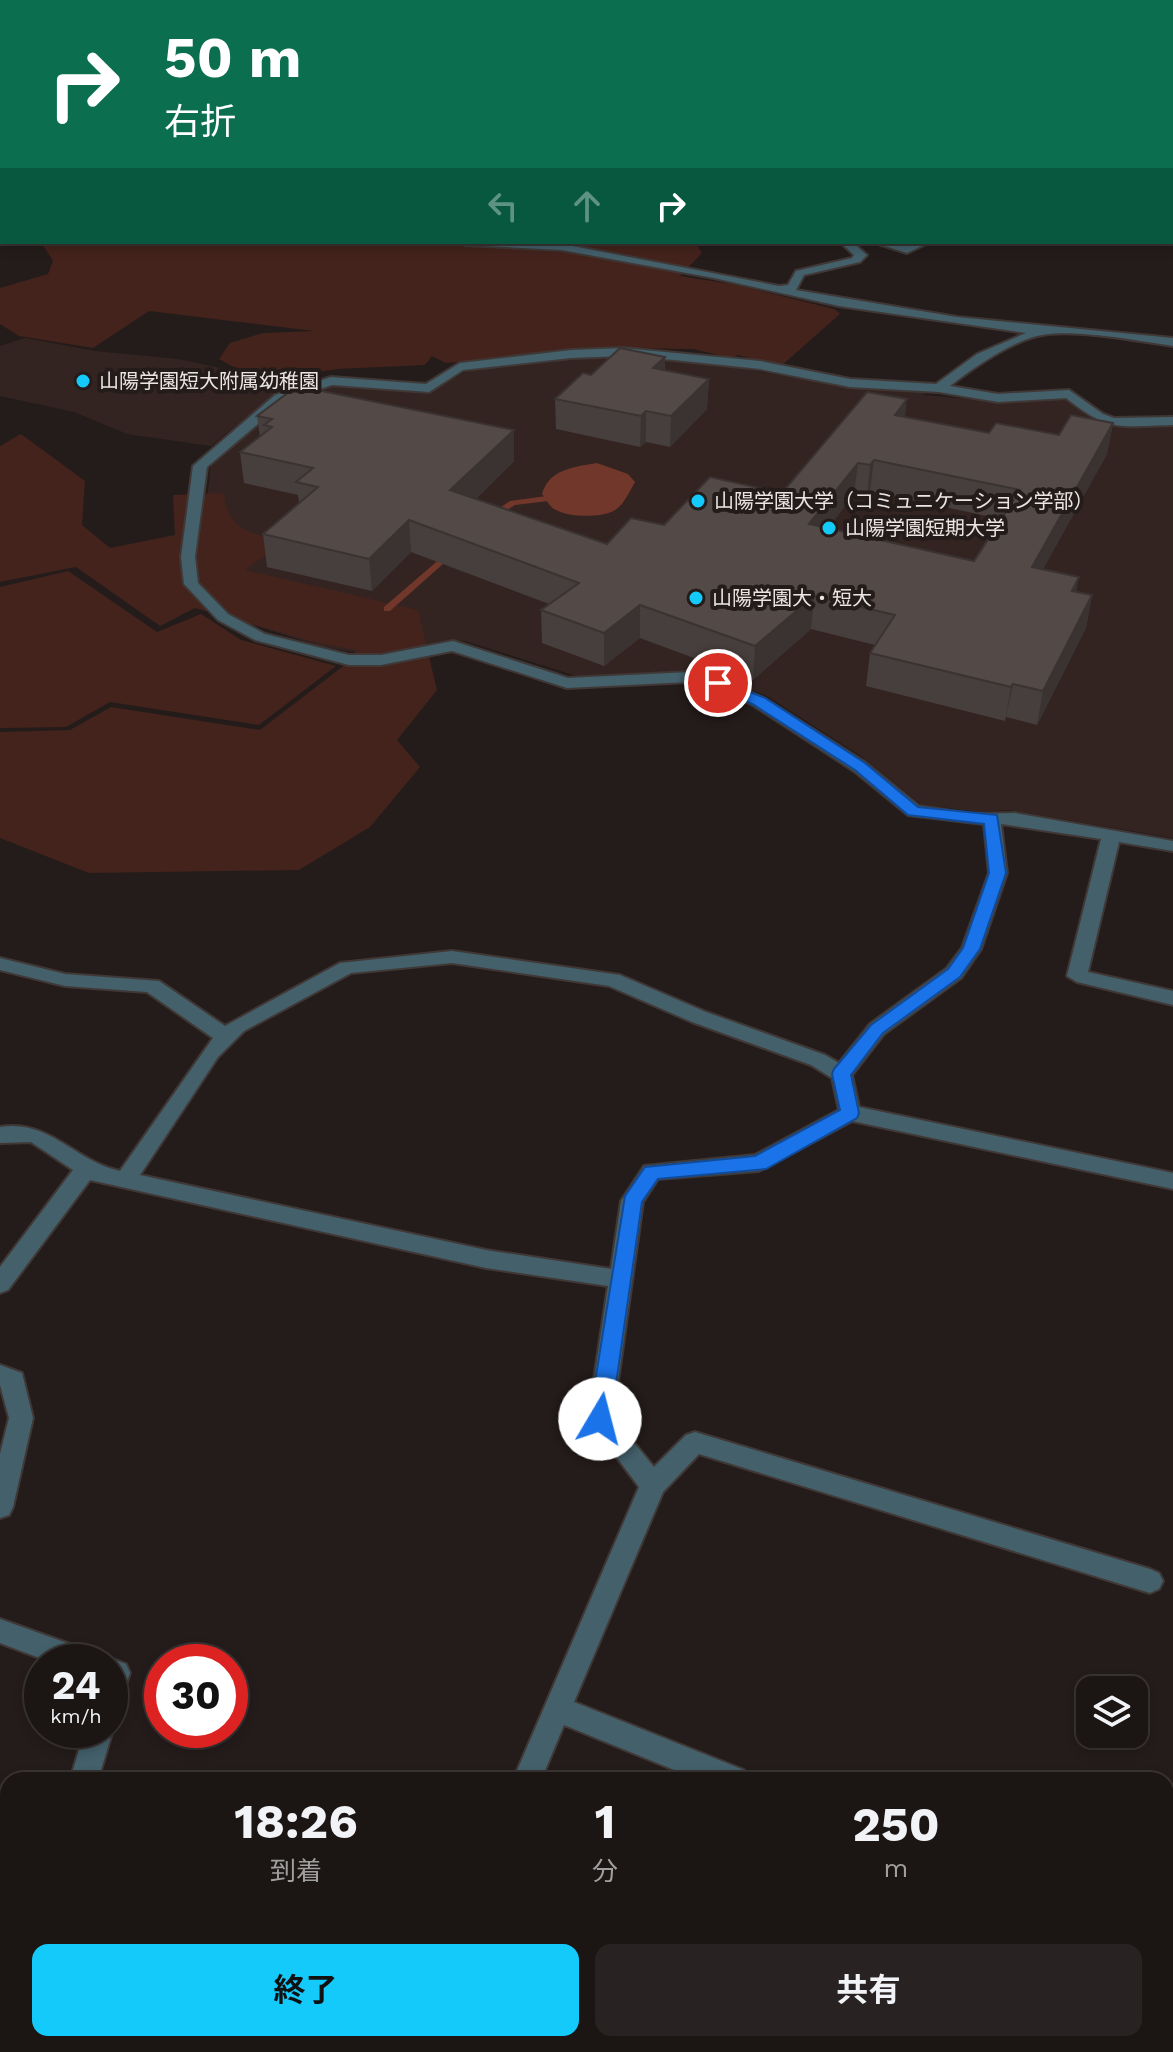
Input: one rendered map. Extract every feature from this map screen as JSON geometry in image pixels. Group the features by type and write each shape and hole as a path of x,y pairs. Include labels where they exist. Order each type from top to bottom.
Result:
{"street":[{"path":"504,244 562,247 839,303 1040,331 1099,333 1173,342"},
{"path":"777,290 792,288 800,273 856,260 861,255 847,244"},
{"path":"884,244 907,250 919,245"},
{"path":"939,388 981,357 1040,331"},
{"path":"1173,421 1113,422 1098,417 1075,397 1061,393 998,398 939,388 850,383 760,365 623,352 571,354 460,367 429,388 331,381 280,398 200,466 188,557 191,584 232,624 305,651 349,660 392,659 453,646 567,683 704,678 759,702 860,767 914,811 971,819 1015,818 1173,846"},
{"path":"841,1074 877,1029 954,973 971,949 998,873 992,818"},
{"path":"1111,836 1077,976 1173,998"},
{"path":"126,1180 211,1052 237,1026 347,967 452,957 613,980 699,1017 818,1060 841,1074 850,1113"},
{"path":"0,964 65,980 152,986 226,1037"},
{"path":"653,1485 600,1419 632,1201 652,1172 759,1163 850,1113 1173,1181"},
{"path":"0,1135 14,1131 45,1137 66,1157 86,1169 126,1180 486,1259 621,1279"},
{"path":"0,1284 86,1169"},
{"path":"0,1375 13,1380 21,1418 0,1507"},
{"path":"530,1772 653,1485 695,1442 1150,1581"},
{"path":"0,1631 36,1644"},
{"path":"557,1709 714,1772"},
{"path":"86,1772 94,1748"}],"shaded area":[{"path":"42,244 696,244 702,253 680,276 737,285 834,309 840,314 781,366 738,355 731,358 693,349 618,348 446,363 432,356 425,365 337,369 282,378 254,378 219,359 230,343 263,333 314,331 149,311 93,348 19,336 0,324 0,288 48,274 53,261"},
{"path":"25,338 221,368 215,375 277,393 211,446 127,434 74,412 0,396 0,346"},
{"name":"山陽学園大・短大","path":"590,356 696,361 856,388 923,389 924,395 1004,402 1064,397 1102,424 1173,425 1173,838 1009,810 977,812 921,804 861,756 767,696 711,674 690,671 583,678 465,641 448,640 371,655 319,646 245,622 199,574 211,463 283,403 331,386 429,392 471,369"},
{"path":"21,434 85,481 82,525 110,548 175,535 173,495 224,493 230,516 236,523 251,532 283,543 245,570 418,610 437,690 397,740 420,767 370,827 299,870 89,873 0,838 0,732 70,730 111,707 260,730 342,667 357,650 318,643 195,608 160,626 76,567 0,582 0,446"},
{"path":"597,463 628,474 635,482 615,510 598,515 566,514 554,509 542,494 556,474"},
{"path":"68,571 157,632 201,614 241,640 336,666 259,725 110,702 66,727 0,728 0,587"}],"building":[{"path":"620,348 665,357 653,368 709,379 671,416 646,411 641,416 555,399 583,373 591,375"},
{"path":"297,386 514,430 450,490 607,544 631,518 664,525 710,477 782,493 867,392 907,399 895,415 989,433 996,423 1059,435 1071,415 1113,423 1032,567 1079,577 1072,591 1092,595 1043,691 1013,684 1011,687 870,653 895,615 814,596 755,646 640,605 604,633 541,610 579,583 409,520 369,559 263,534 318,487 296,482 313,468 240,452 272,427 264,425 272,419 257,416","holes":["874,460 1020,490 974,561 809,524 858,463 870,465"]}],"waterway":[{"path":"490,517 513,503 554,498"},
{"path":"387,609 449,554"}],"place":[{"name":"山陽学園短大附属幼稚園","path":"83,381"},
{"name":"山陽学園大学（コミュニケーション学部）","path":"698,501"},
{"name":"山陽学園短期大学","path":"829,528"},
{"name":"山陽学園大・短大","path":"696,598"}],"route":[{"path":"600,1419 632,1201 652,1172 759,1163 850,1113 841,1074 877,1029 954,973 971,949 998,873 992,818 971,819 914,811 860,767 759,702 718,683"}]}
